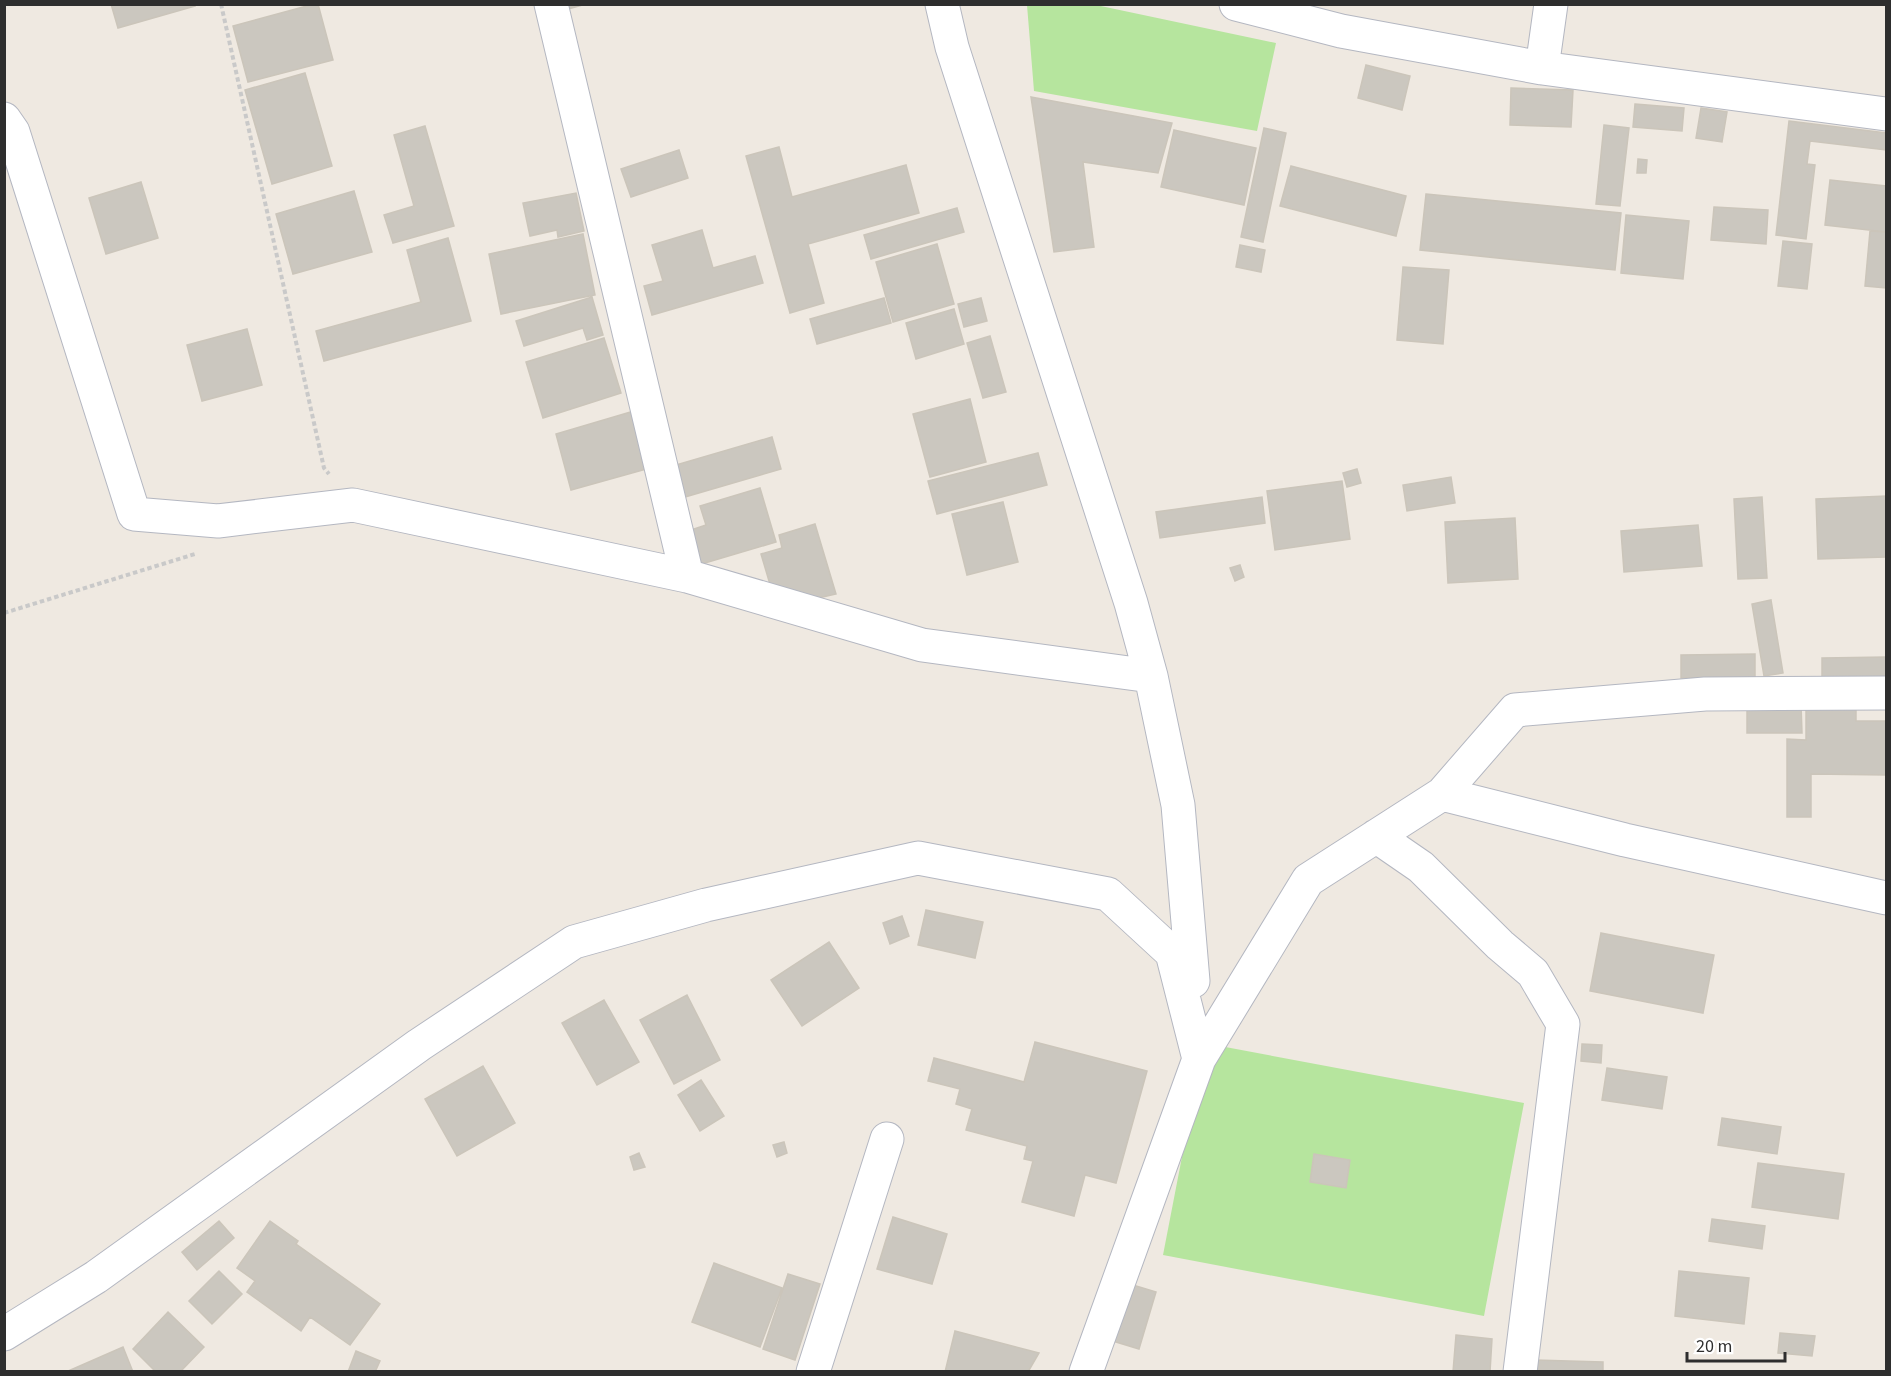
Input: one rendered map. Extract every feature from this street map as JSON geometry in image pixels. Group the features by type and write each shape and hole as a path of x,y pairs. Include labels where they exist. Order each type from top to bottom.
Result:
{"street":[{"path":"551,4 687,576"},
{"path":"942,4 952,46 1128,592 1151,676 1178,805 1199,1059"},
{"path":"1236,4 1341,31 1542,68 1887,114"},
{"path":"1542,68 1551,4"},
{"path":"4,119 13,132 134,514 218,521 353,505 687,576 922,645 1151,676"},
{"path":"1086,1371 1199,1059 1308,880 1442,794 1515,710 1705,694 1887,693"},
{"path":"1442,794 1625,840 1887,898"},
{"path":"1376,836 1421,867 1500,945 1533,973 1563,1024 1520,1371"},
{"path":"4,1334 96,1277 419,1045 574,942 706,905 918,858 1108,894 1172,953 1199,1059"},
{"path":"813,1371 887,1139"}],"path":[{"path":"221,4 324,468 353,505"},
{"path":"4,613 196,554"}],"green space":[{"path":"1027,5 1096,5 1276,43 1257,131 1034,91"},
{"path":"1204,1043 1524,1103 1484,1316 1163,1255"}],"building":[{"path":"111,4 194,4 195,6 118,28"},
{"path":"318,4 333,60 248,82 233,26"},
{"path":"567,4 586,4 568,9"},
{"path":"1366,65 1410,76 1402,110 1358,98"},
{"path":"305,73 332,166 272,184 245,90"},
{"path":"1511,88 1573,90 1571,127 1510,125"},
{"path":"1031,97 1172,123 1158,173 1083,162 1094,247 1054,252"},
{"path":"1635,104 1684,108 1682,131 1633,127"},
{"path":"1701,108 1727,112 1722,142 1696,138"},
{"path":"1789,121 1886,133 1886,150 1810,141 1807,164 1815,165 1806,239 1776,235"},
{"path":"1604,125 1629,128 1620,206 1596,204"},
{"path":"425,126 454,226 393,243 384,215 414,206 394,135"},
{"path":"1264,128 1286,133 1263,242 1241,237"},
{"path":"1174,130 1256,148 1244,205 1161,187"},
{"path":"779,147 792,197 906,165 919,213 808,244 824,303 790,313 746,156"},
{"path":"679,150 688,178 631,197 621,169"},
{"path":"1638,159 1647,160 1646,173 1637,173"},
{"path":"1291,166 1406,196 1396,236 1280,206"},
{"path":"1830,180 1886,186 1886,232 1825,225"},
{"path":"141,182 158,238 106,254 89,198"},
{"path":"354,191 372,252 293,274 276,214"},
{"path":"576,193 584,231 558,237 557,230 530,236 523,203"},
{"path":"1426,194 1621,213 1615,270 1420,250"},
{"path":"1714,207 1768,210 1766,244 1711,240"},
{"path":"957,208 964,232 871,259 864,235"},
{"path":"1626,215 1689,221 1683,279 1621,273"},
{"path":"702,230 713,268 755,256 763,283 652,315 644,286 663,281 652,245"},
{"path":"1870,231 1886,232 1886,288 1865,286"},
{"path":"583,234 595,295 501,314 489,254"},
{"path":"448,238 471,321 324,361 316,331 421,302 407,250"},
{"path":"1783,241 1812,244 1807,289 1778,286"},
{"path":"937,244 954,304 893,322 876,262"},
{"path":"1240,245 1265,250 1261,272 1236,267"},
{"path":"1403,267 1449,270 1443,344 1397,340"},
{"path":"592,297 603,335 587,340 583,328 524,346 516,321"},
{"path":"884,298 891,323 817,344 810,319"},
{"path":"981,298 987,321 964,327 958,304"},
{"path":"954,309 964,344 916,359 906,323"},
{"path":"247,329 262,385 202,401 187,345"},
{"path":"990,336 1006,392 983,398 967,343"},
{"path":"604,338 621,393 543,418 526,362"},
{"path":"970,399 986,462 930,477 913,414"},
{"path":"634,411 650,468 571,490 556,434"},
{"path":"772,437 781,469 685,497 676,465"},
{"path":"1038,453 1047,485 937,514 928,481"},
{"path":"1357,469 1361,483 1347,487 1343,473"},
{"path":"1451,477 1455,503 1407,511 1403,485"},
{"path":"1342,481 1350,539 1275,550 1267,491"},
{"path":"760,488 776,542 698,565 688,531 706,525 700,506"},
{"path":"1886,496 1886,557 1818,559 1816,499"},
{"path":"1262,497 1265,523 1160,538 1156,512"},
{"path":"1762,497 1767,578 1738,579 1734,499"},
{"path":"1003,502 1018,562 967,575 952,514"},
{"path":"1515,518 1518,579 1448,583 1445,522"},
{"path":"815,524 836,594 814,599 772,591 761,554 782,548 779,535"},
{"path":"1698,525 1702,566 1624,572 1621,531"},
{"path":"1240,565 1244,577 1235,581 1230,568"},
{"path":"1771,600 1783,673 1764,676 1752,604"},
{"path":"1755,654 1755,677 1681,678 1681,655"},
{"path":"1886,657 1886,680 1822,682 1822,658"},
{"path":"1806,701 1856,701 1856,721 1886,721 1886,775 1811,774 1811,817 1787,817 1787,739 1806,740"},
{"path":"1801,704 1802,733 1747,733 1747,705"},
{"path":"926,910 983,922 975,958 918,945"},
{"path":"902,916 909,936 890,944 883,923"},
{"path":"1601,933 1714,955 1703,1013 1590,991"},
{"path":"829,942 859,988 802,1026 771,980"},
{"path":"687,995 720,1060 674,1084 640,1020"},
{"path":"604,1000 639,1062 597,1085 562,1023"},
{"path":"1035,1042 1147,1071 1116,1183 1085,1175 1074,1216 1022,1202 1033,1161 1024,1159 1027,1146 966,1130 972,1109 956,1104 960,1089 928,1081 934,1058 1024,1082"},
{"path":"1582,1044 1602,1045 1601,1063 1581,1061"},
{"path":"483,1066 515,1123 457,1156 425,1099"},
{"path":"1607,1068 1667,1077 1662,1109 1602,1100"},
{"path":"701,1080 724,1116 700,1131 678,1095"},
{"path":"1722,1118 1781,1127 1777,1154 1718,1145"},
{"path":"784,1142 787,1153 777,1157 773,1145"},
{"path":"639,1153 645,1167 634,1170 630,1157"},
{"path":"1314,1154 1350,1160 1346,1188 1310,1182"},
{"path":"1758,1163 1844,1174 1838,1219 1752,1207"},
{"path":"893,1217 947,1234 932,1284 877,1269"},
{"path":"1712,1219 1765,1226 1762,1249 1709,1241"},
{"path":"219,1221 234,1238 197,1270 182,1252"},
{"path":"270,1221 298,1241 296,1244 380,1304 350,1345 310,1317 301,1331 247,1292 255,1281 237,1268"},
{"path":"714,1263 782,1288 760,1347 692,1322"},
{"path":"219,1271 242,1294 212,1324 189,1301"},
{"path":"1679,1271 1749,1278 1744,1324 1675,1316"},
{"path":"788,1274 820,1284 795,1360 763,1349"},
{"path":"1123,1282 1156,1292 1139,1349 1106,1339"},
{"path":"168,1312 204,1347 180,1372 156,1372 133,1349"},
{"path":"955,1331 1039,1353 1028,1372 945,1372"},
{"path":"1780,1333 1815,1336 1812,1356 1778,1353"},
{"path":"1456,1335 1492,1339 1490,1372 1453,1372"},
{"path":"123,1347 133,1372 66,1372"},
{"path":"356,1351 380,1361 375,1372 348,1372"},
{"path":"1535,1360 1603,1362 1603,1372 1535,1372"}]}
